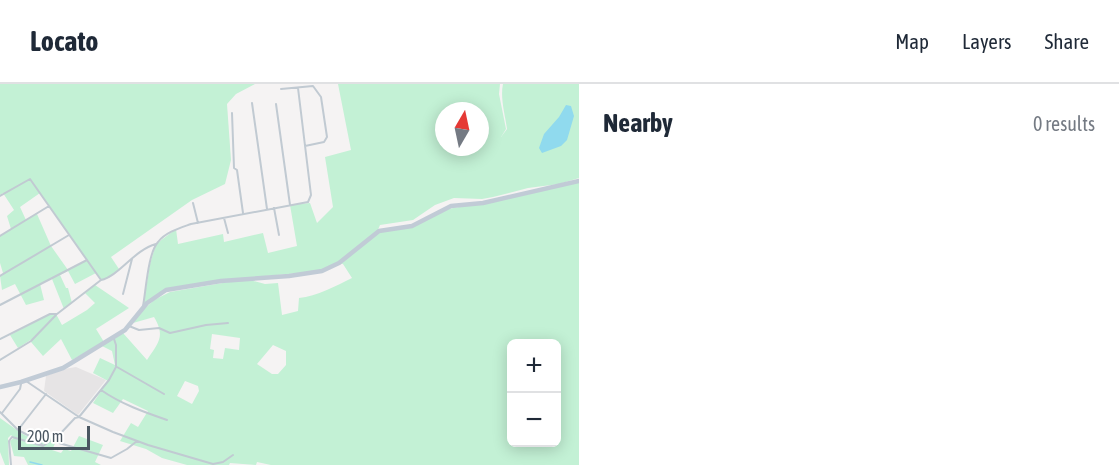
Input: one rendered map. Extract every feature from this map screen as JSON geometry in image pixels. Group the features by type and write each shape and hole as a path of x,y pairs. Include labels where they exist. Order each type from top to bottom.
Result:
{"main road":[{"path":"0,387 63,368 129,326 152,298 173,288 240,278 289,276 322,271 339,263 376,233 412,226 451,206 483,203 579,181"}],"street":[{"path":"281,89 313,86 321,97 327,135 324,142 305,146"},
{"path":"0,360 31,341 56,314 101,280 109,278 148,246 156,244 176,230 198,223 310,199 298,87"},
{"path":"252,103 267,209"},
{"path":"276,104 290,205"},
{"path":"232,113 234,168 237,170 243,213"},
{"path":"0,196 30,179 101,280"},
{"path":"193,203 198,223"},
{"path":"0,236 49,206"},
{"path":"274,208 279,235"},
{"path":"224,218 228,233"},
{"path":"0,276 69,235"},
{"path":"143,308 150,264 156,244"},
{"path":"123,294 133,257"},
{"path":"0,305 87,260"},
{"path":"0,339 50,314 56,314"},
{"path":"129,326 139,330 159,328 170,333 228,323"},
{"path":"11,465 9,441 12,437 42,446 52,441 75,418 79,417 110,380 116,367 116,345 113,337"},
{"path":"116,367 164,394"},
{"path":"42,446 39,441 18,430 1,413 24,381 79,417 135,440 213,464 223,462 232,455"},
{"path":"101,390 112,398 167,420"},
{"path":"18,430 46,394"},
{"path":"52,441 111,458 127,449 135,440"}],"shaded area":[{"path":"76,367 106,380 78,415 44,391 46,376"}],"green space":[{"path":"0,84 255,84 236,94 227,104 231,160 225,184 192,200 111,257 119,269 109,278 101,280 96,273 75,284 68,271 60,275 68,288 72,303 64,309 52,279 40,284 44,300 26,305 15,284 2,290 0,236 11,229 7,216 14,210 3,193 0,195","holes":["40,193 87,260 68,270 51,246 37,214 26,220 20,207"]},
{"path":"338,84 500,84 499,94 506,129 501,137 507,129 502,100 503,84 579,84 579,178 482,199 454,198 435,205 413,220 380,225 377,232 411,226 442,210 483,203 579,180 579,465 271,465 257,462 256,465 230,463 229,465 187,465 162,458 146,449 120,441 131,423 138,427 148,411 123,399 113,413 93,403 108,381 93,373 100,358 115,365 112,351 102,346 123,333 147,360 159,340 158,324 154,317 133,323 154,300 170,292 246,279 265,284 278,283 282,315 298,311 299,298 319,293 352,278 343,264 339,263 322,271 254,277 166,290 143,307 150,264 156,244 176,229 178,244 223,234 224,242 263,233 268,253 297,246 290,205 310,203 317,223 333,207 325,157 351,150","holes":["212,334 240,338 239,350 225,348 223,359 213,358 214,350 210,349","273,345 286,351 286,365 278,374 272,374 257,364","185,381 198,386 199,391 192,404 177,396"]},
{"path":"95,285 129,308 96,329 104,342 72,360 61,339 43,356 31,342 32,339 18,348 10,335 48,315 56,314 62,325 95,303 85,293"},
{"path":"0,418 36,441 55,435 58,437 52,450 61,453 64,449 71,451 79,436 103,445 95,462 101,465 28,465 24,457 14,456 10,441 14,438 11,435 8,438 9,465 5,465 0,452"}],"water":[{"path":"566,105 571,106 574,116 567,140 561,146 542,153 539,148 544,134"}],"waterway":[{"path":"30,462 42,465"}]}
